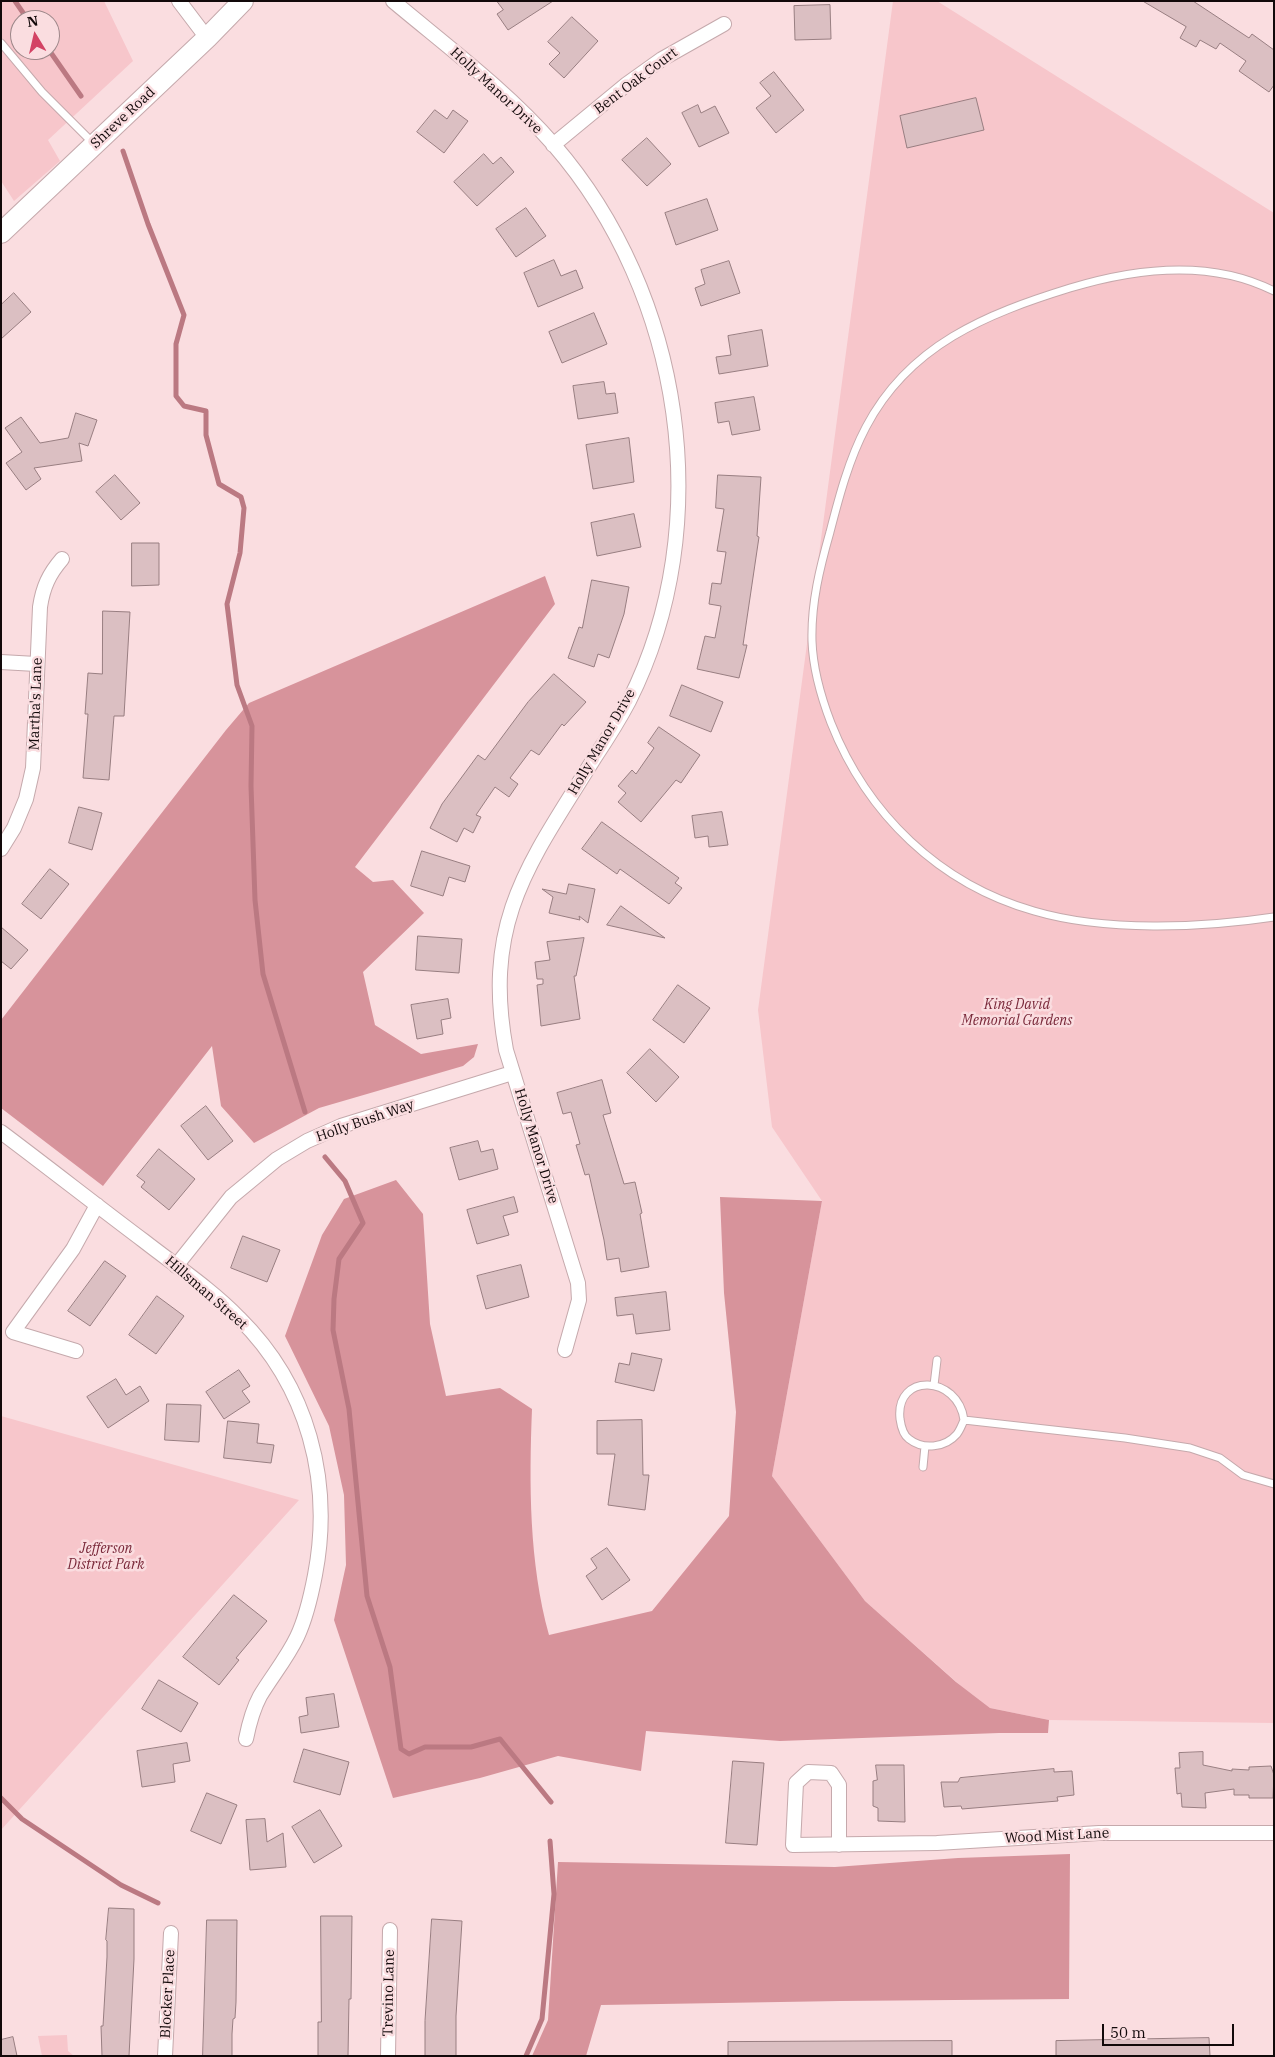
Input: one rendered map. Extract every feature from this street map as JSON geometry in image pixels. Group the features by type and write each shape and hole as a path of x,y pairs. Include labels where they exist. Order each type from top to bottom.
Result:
{"main road":[{"name":"Shreve Road","path":"1,233 207,38 243,1"}],"street":[{"path":"179,1 207,38"},
{"name":"Holly Manor Drive","path":"393,1 512,102 554,145 578,176 603,214 626,256 645,300 658,342 670,392 676,439 678,488 676,537 670,576 659,623 643,668 617,722 533,856 519,885 507,921 501,952 498,984 500,1020 512,1073 578,1283 579,1300 565,1350"},
{"name":"Bent Oak Court","path":"554,145 627,84 662,59 724,24"},
{"name":"Martha's Lane","path":"1,849 14,828 26,799 33,768 36,731 36,664 40,607 43,589 51,572 62,559"},
{"path":"1,662 36,664"},
{"name":"Holly Bush Way","path":"176,1266 231,1197 259,1172 299,1146 342,1126 512,1073"},
{"name":"Hillsman Street","path":"1,1132 176,1266 239,1318 265,1348 284,1376 300,1409 312,1443 318,1469 322,1504 321,1539 308,1607 297,1637 260,1696 251,1717 246,1739"},
{"path":"76,1351 14,1332 73,1250 97,1205"},
{"name":"Wood Mist Lane","path":"840,1845 840,1785 831,1773 808,1772 796,1782 793,1845 840,1845 937,1843 1099,1833 1274,1833"},
{"name":"Trevino Lane","path":"388,2056 390,1930"},
{"name":"Blocker Place","path":"165,2056 171,1933"}],"lane":[{"path":"1,43 42,92 95,144"},
{"path":"1274,291 1260,284 1231,275 1200,270 1134,273 1095,281 1002,312 955,334 932,349 894,386 872,417 854,454 838,500 820,568 813,608 812,641 816,673 824,703 842,751 856,776 875,804 898,831 922,852 964,882 996,898 1033,911 1088,922 1138,925 1205,924 1274,917"},
{"path":"934,1385 937,1360"},
{"path":"923,1384 934,1385 948,1391 957,1400 963,1412 964,1420 957,1434 943,1444 917,1445 906,1437 900,1424 899,1411 903,1399 912,1389 923,1384"},
{"path":"964,1420 1125,1438 1190,1448 1220,1458 1244,1474 1274,1484"},
{"path":"923,1467 925,1446"}],"green space":[{"path":"1,1 104,1 133,61 48,140 60,161 14,201 1,181"},
{"name":"King David Memorial Gardens","path":"893,1 937,1 1274,213 1274,1723 1049,1720 990,1708 961,1686 865,1601 772,1476 822,1201 772,1127 758,1010"},
{"name":"Jefferson District Park","path":"1,1416 299,1500 1,1830"},
{"path":"67,2035 68,2051 74,2056 42,2056 38,2036"}],"shaded area":[{"path":"545,576 555,604 355,867 373,882 393,880 424,913 363,972 375,1025 421,1054 478,1044 474,1057 463,1066 319,1108 254,1143 221,1106 212,1046 103,1186 1,1108 1,1020 249,703"},
{"path":"396,1180 423,1214 430,1324 446,1396 500,1388 532,1409 531,1494 534,1551 542,1607 549,1635 652,1611 729,1516 736,1412 724,1293 720,1197 822,1201 772,1476 865,1601 956,1682 990,1708 1049,1720 1048,1733 780,1741 646,1731 641,1771 558,1756 480,1778 393,1798 334,1620 346,1565 344,1495 329,1426 285,1336 322,1235 344,1199"},
{"path":"1070,1854 1069,1999 601,2005 586,2056 532,2056 548,2020 558,1862 835,1867 958,1858"}],"building":[{"path":"497,1 553,1 508,30 497,14 503,10"},
{"path":"1143,1 1193,1 1249,38 1252,34 1274,50 1274,85 1269,92 1239,71 1246,61 1220,43 1216,49 1200,40 1196,47 1180,38 1186,27"},
{"path":"830,5 831,39 795,40 794,6"},
{"path":"572,17 598,41 564,78 549,64 560,53 548,42"},
{"path":"774,72 804,110 776,133 756,108 771,96 760,83"},
{"path":"976,98 984,130 907,148 900,116"},
{"path":"698,105 701,113 715,106 729,133 699,147 682,113"},
{"path":"435,110 447,119 453,110 468,121 444,153 417,132"},
{"path":"647,138 671,164 647,186 622,160"},
{"path":"484,154 493,164 501,157 514,172 477,206 454,182"},
{"path":"707,199 718,230 676,245 665,213"},
{"path":"526,208 546,236 516,257 496,229"},
{"path":"554,260 561,276 576,270 583,288 538,307 524,273"},
{"path":"729,261 740,293 701,306 695,288 705,284 701,270"},
{"path":"14,293 31,312 1,339 1,305"},
{"path":"594,313 607,344 562,363 549,332"},
{"path":"762,330 768,366 719,374 716,357 731,355 728,336"},
{"path":"604,382 606,394 615,393 618,413 578,419 573,386"},
{"path":"754,397 760,430 732,435 729,421 718,423 715,403"},
{"path":"76,413 97,420 88,446 79,443 82,461 34,468 41,479 26,490 6,463 22,452 5,428 21,417 40,443 68,438"},
{"path":"629,438 634,482 593,489 586,445"},
{"path":"115,475 140,503 121,520 96,492"},
{"path":"718,475 761,477 757,536 759,537 743,645 747,645 739,678 697,669 705,636 715,638 721,606 709,604 712,583 721,584 726,552 717,551 724,509 716,508"},
{"path":"634,514 641,547 597,556 591,523"},
{"path":"132,543 159,543 159,585 132,586"},
{"path":"592,580 629,587 624,614 609,658 598,654 594,667 568,658 579,627 582,628"},
{"path":"103,611 130,612 124,716 114,716 109,780 83,778 88,714 85,714 88,673 102,674"},
{"path":"554,674 586,702 564,726 562,724 539,755 531,750 510,778 518,784 509,797 495,787 476,815 481,817 473,833 464,828 457,842 430,828 442,804 478,755 485,760 528,702"},
{"path":"682,685 723,702 711,732 670,716"},
{"path":"659,727 700,755 681,783 676,780 641,822 618,802 626,793 618,786 632,770 636,774 654,748 648,743"},
{"path":"79,807 102,813 92,850 69,843"},
{"path":"722,812 728,845 709,847 708,836 695,838 692,816"},
{"path":"602,822 679,878 675,883 682,888 669,904 620,869 617,874 582,849"},
{"path":"422,851 470,866 465,882 449,877 443,896 411,886"},
{"path":"50,869 69,884 41,919 22,904"},
{"path":"569,884 595,889 588,923 579,916 580,920 549,913 553,897 542,889 566,894"},
{"path":"621,906 665,938 607,925"},
{"path":"1,927 28,950 11,969 1,961"},
{"path":"418,936 462,939 459,973 416,970"},
{"path":"584,938 576,976 574,976 580,1019 541,1026 537,985 543,984 543,979 537,979 535,962 550,960 547,942"},
{"path":"678,985 710,1008 684,1043 653,1020"},
{"path":"448,999 451,1018 441,1020 443,1034 417,1039 411,1005"},
{"path":"650,1049 679,1077 656,1102 627,1073"},
{"path":"602,1080 611,1113 603,1115 624,1184 635,1182 642,1213 640,1214 649,1267 621,1272 619,1258 607,1260 589,1174 585,1175 576,1145 580,1144 571,1112 563,1114 557,1093"},
{"path":"206,1106 233,1141 208,1160 181,1126"},
{"path":"478,1141 481,1152 493,1149 498,1169 459,1180 450,1148"},
{"path":"159,1149 195,1179 169,1210 141,1187 145,1182 137,1176"},
{"path":"514,1197 518,1212 503,1216 509,1235 477,1244 467,1210"},
{"path":"243,1236 280,1250 267,1282 231,1268"},
{"path":"105,1261 126,1276 90,1326 68,1311"},
{"path":"521,1265 529,1297 486,1309 477,1276"},
{"path":"666,1292 670,1330 636,1334 633,1314 617,1316 615,1298"},
{"path":"157,1296 184,1316 156,1354 129,1335"},
{"path":"632,1353 662,1359 654,1391 615,1382 619,1363 629,1365"},
{"path":"239,1370 250,1386 242,1391 250,1402 224,1419 206,1392"},
{"path":"116,1379 126,1395 140,1386 149,1401 108,1428 87,1397"},
{"path":"167,1404 201,1405 199,1442 165,1440"},
{"path":"642,1420 643,1475 649,1475 645,1510 608,1505 615,1454 597,1454 597,1421"},
{"path":"228,1421 259,1424 257,1443 274,1445 271,1463 224,1458"},
{"path":"607,1548 630,1580 602,1600 586,1576 597,1568 591,1559"},
{"path":"234,1595 267,1621 236,1658 239,1660 219,1685 183,1657"},
{"path":"159,1680 198,1703 181,1732 142,1709"},
{"path":"334,1694 339,1727 301,1733 299,1717 308,1715 306,1698"},
{"path":"187,1743 190,1761 173,1764 175,1782 142,1787 137,1751"},
{"path":"304,1749 349,1762 340,1795 294,1782"},
{"path":"1203,1752 1203,1765 1232,1771 1232,1769 1249,1770 1249,1767 1271,1766 1274,1775 1273,1798 1249,1798 1249,1795 1234,1795 1234,1789 1205,1793 1206,1808 1182,1807 1181,1793 1177,1794 1175,1768 1180,1768 1179,1753"},
{"path":"733,1761 764,1763 757,1845 726,1843"},
{"path":"876,1765 904,1765 905,1822 878,1821 878,1808 873,1806 873,1781 877,1780"},
{"path":"1054,1769 1054,1772 1072,1771 1074,1795 1057,1797 1058,1801 962,1809 961,1806 944,1807 941,1782 958,1782 960,1778"},
{"path":"207,1793 237,1805 221,1844 191,1831"},
{"path":"320,1810 342,1846 314,1863 292,1827"},
{"path":"265,1819 267,1842 283,1833 286,1867 250,1870 246,1820"},
{"path":"109,1908 134,1909 134,1959 129,2056 102,2056 101,2026 103,2026"},
{"path":"321,1916 352,1916 348,2056 318,2056 318,2022 321,2022"},
{"path":"432,1919 462,1921 456,2016 456,2056 425,2056 425,2021"},
{"path":"207,1920 237,1920 236,2002 235,2018 233,2019 232,2056 203,2056"},
{"path":"13,2037 17,2056 1,2056 1,2040"},
{"path":"1209,2038 1210,2056 1056,2056 1056,2041"},
{"path":"952,2041 952,2056 728,2056 728,2042"}],"waterway":[{"path":"15,1 21,10"},
{"path":"56,60 81,96"},
{"path":"123,151 148,224 184,315 176,344 176,396 184,406 206,411 206,435 219,484 241,497 244,508 240,553 227,604 237,685 252,726 251,786 255,900 263,974 305,1112"},
{"path":"325,1157 345,1181 363,1223 339,1259 334,1299 333,1330 349,1409 367,1596 390,1667 401,1749 409,1754 425,1747 471,1747 500,1739 551,1802"},
{"path":"1,1798 22,1819 121,1885 158,1903"},
{"path":"526,2056 542,2019 554,1894 550,1841"}]}
